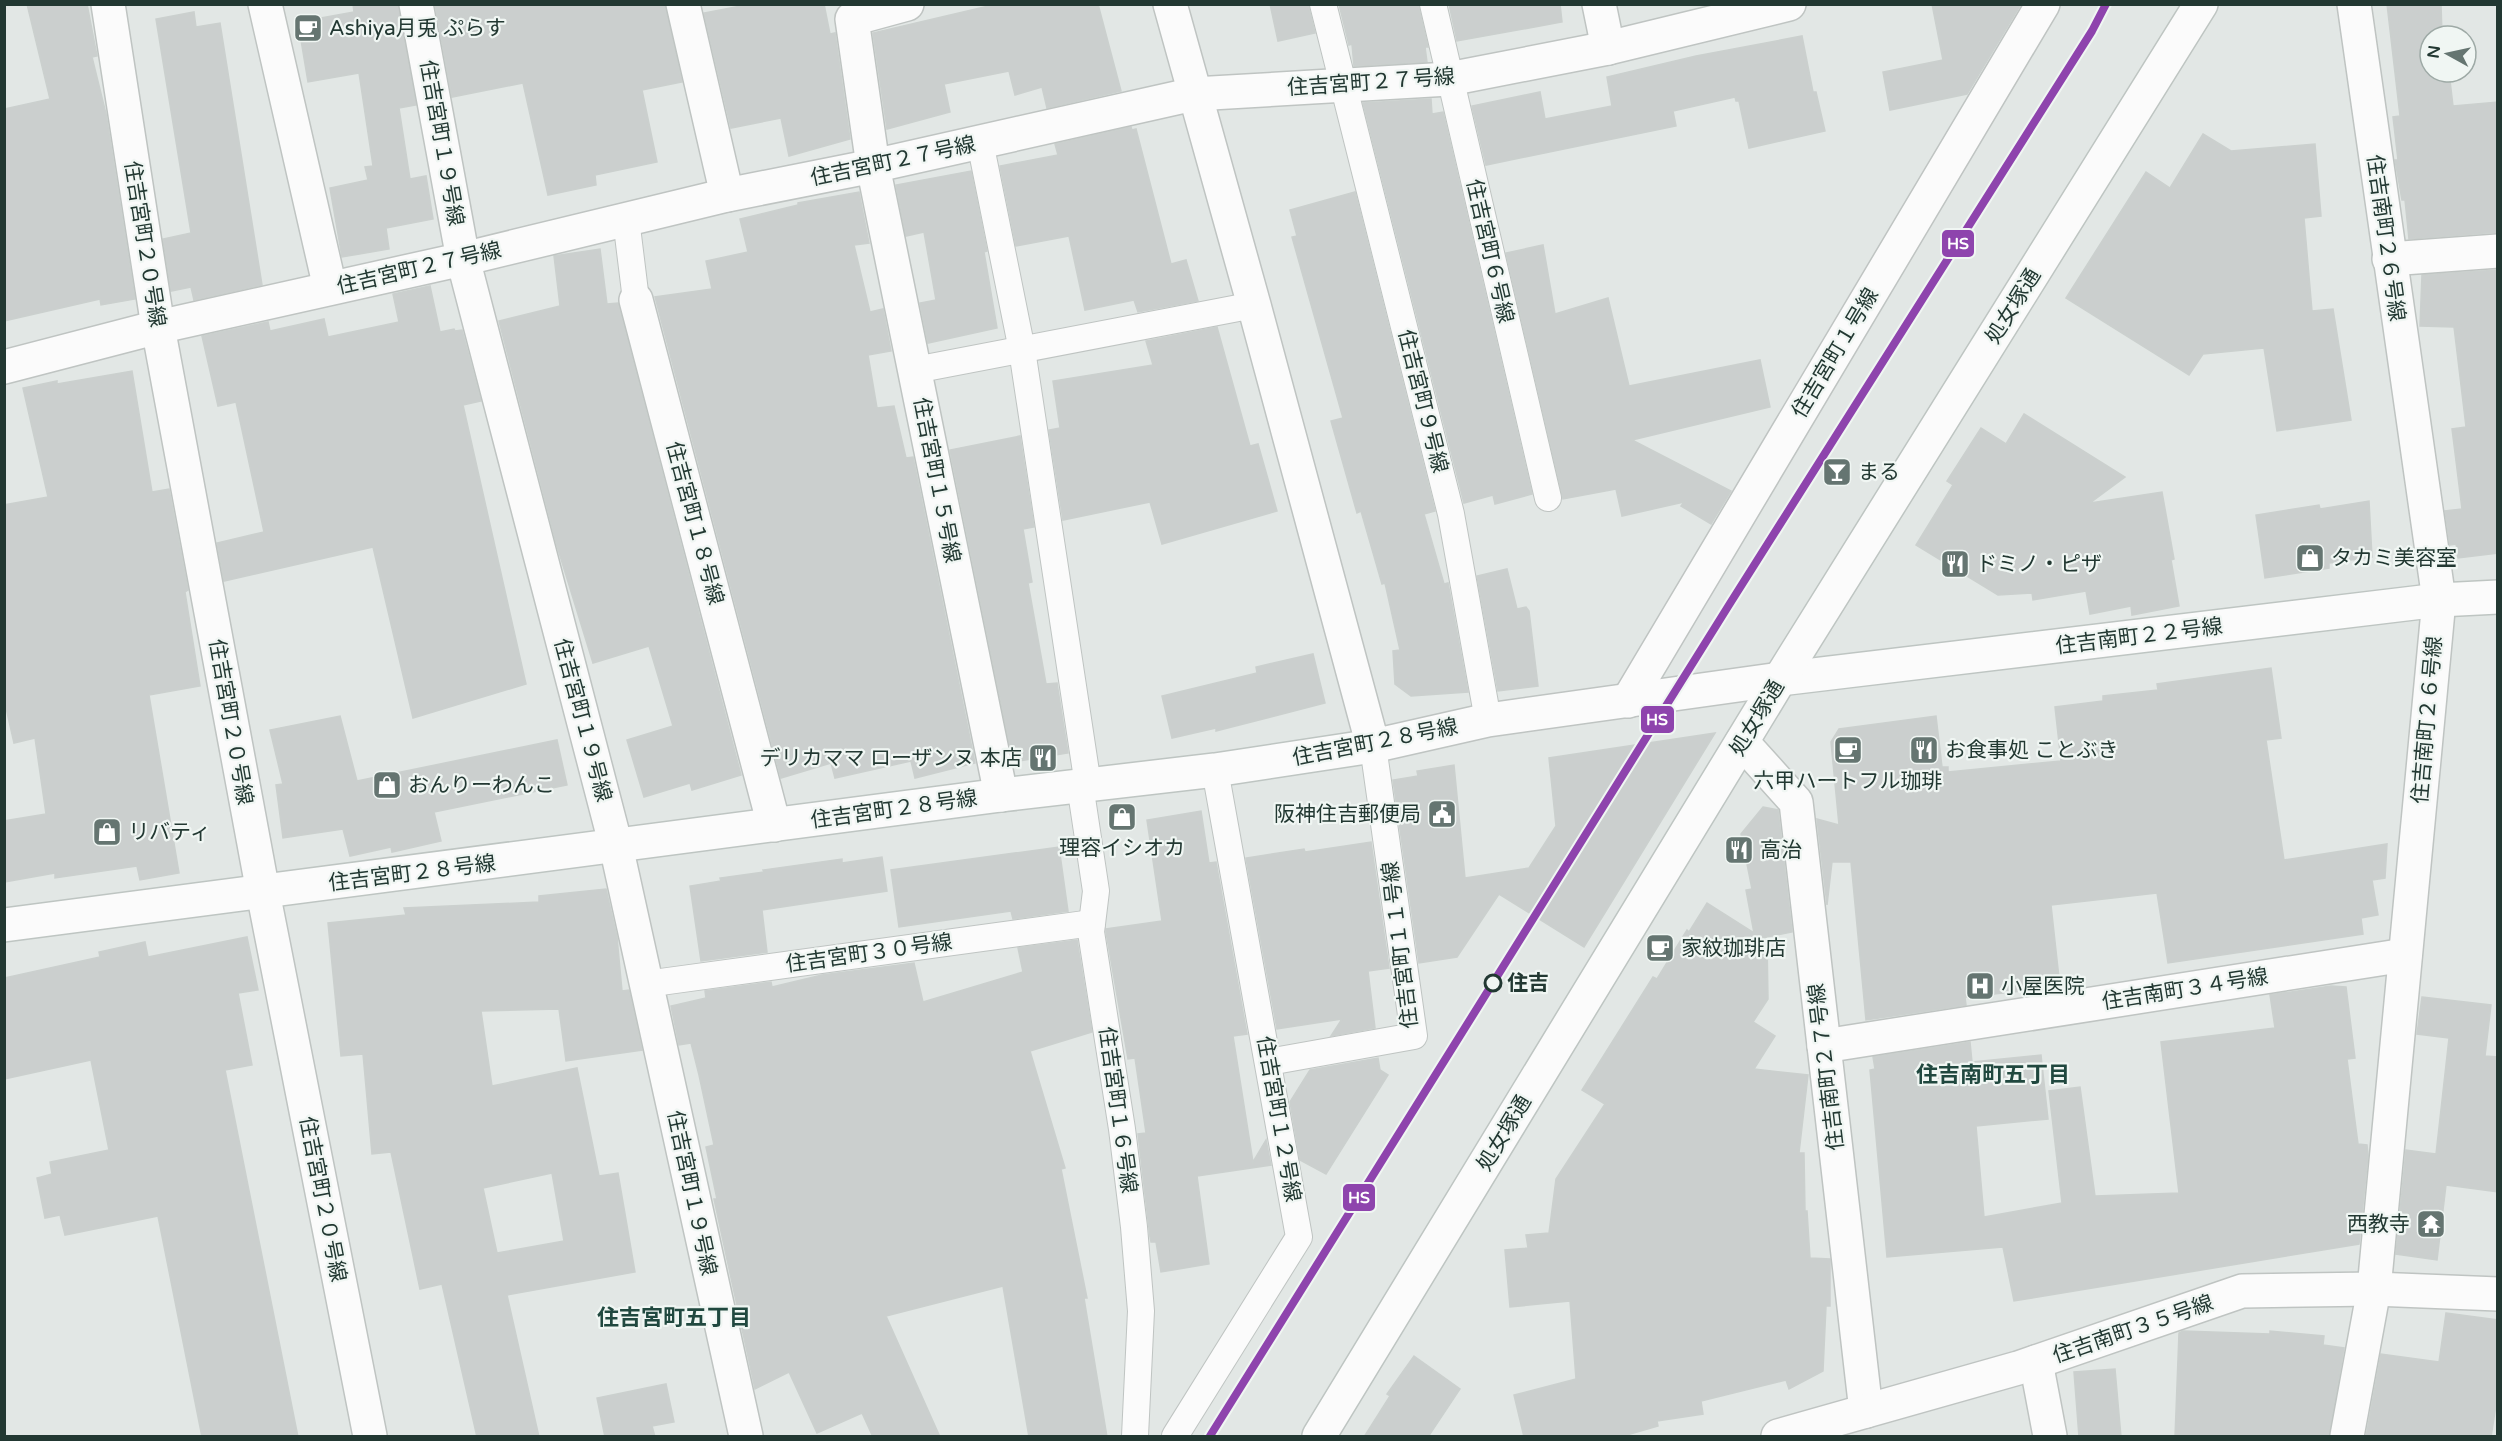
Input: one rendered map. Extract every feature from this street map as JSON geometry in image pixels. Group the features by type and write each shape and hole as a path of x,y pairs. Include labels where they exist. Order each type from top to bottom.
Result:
{"street":[{"name":"住吉宮町２０号線","path":"108,4 158,327 263,892 370,1437"},
{"path":"264,4 330,288"},
{"name":"住吉宮町１９号線","path":"416,4 463,259 616,846 746,1437"},
{"path":"683,4 727,195"},
{"path":"850,12 907,4"},
{"path":"1170,4 1373,746"},
{"path":"1599,4 1608,48"},
{"name":"住吉宮町２７号線","path":"4,367 158,327 463,259 727,195 873,166 1194,94 1449,78 1608,48 1789,4"},
{"name":"住吉宮町１号線","path":"1628,701 2043,4"},
{"name":"処女塚通","path":"1319,1437 1780,679 2201,4"},
{"name":"住吉南町２６号線","path":"2347,1437 2374,1289 2439,600 2354,4"},
{"name":"住吉宮町１５号線","path":"850,12 873,166 1001,795"},
{"path":"2389,259 2498,251"},
{"name":"住吉宮町１８号線","path":"636,300 774,825"},
{"name":"住吉南町２２号線","path":"1780,679 2439,600 2498,597"},
{"name":"住吉宮町２８号線","path":"4,925 1001,795 1215,770 1373,746 1488,720 1780,679"},
{"name":"住吉南町２７号線","path":"1743,742 1796,802 1866,1412"},
{"name":"住吉南町３４号線","path":"1824,1046 2405,955"},
{"name":"住吉南町３５号線","path":"1778,1437 1822,1430 1866,1412 2036,1362 2242,1291 2374,1289 2498,1294"},
{"path":"2036,1362 2050,1437"}],"lane":[{"name":"住吉宮町９号線","path":"1323,4 1451,514 1488,720"},
{"name":"住吉宮町６号線","path":"1433,4 1548,498"},
{"name":"住吉宮町１６号線","path":"980,142 1022,350 1084,785 1096,891 1091,932 1122,1129 1141,1311 1135,1437"},
{"name":"住吉宮町１８号線","path":"626,219 636,300"},
{"path":"915,370 1254,305"},
{"name":"住吉宮町１１号線","path":"1269,1062 1414,1036 1373,746"},
{"name":"住吉宮町１２号線","path":"1175,1437 1299,1237 1215,770"},
{"name":"住吉宮町３０号線","path":"646,984 1092,922"}],"building":[{"path":"27,4 87,4 97,56 92,57 106,114 135,299 101,305 100,299 4,321 4,109 50,99"},
{"path":"353,4 398,4 416,105 399,108 410,179 426,176 433,219 386,228 389,249 342,257 330,188 368,180 365,167 373,166 359,73 308,82 298,22 354,12"},
{"path":"435,4 665,4 682,82 642,90 657,162 595,175 596,185 548,195 523,83 452,97"},
{"path":"751,4 824,4 830,34 835,33 850,139 789,156 781,118 731,128 704,13"},
{"path":"997,4 1098,4 1121,91 1047,108 1042,87 1015,95 1009,71 944,84 950,112 887,129 873,33"},
{"path":"1270,4 1308,4 1315,33 1278,41"},
{"path":"1339,4 1418,4 1428,47 1425,47 1427,62 1354,66 1352,44 1349,45"},
{"path":"1449,4 1560,4 1562,22 1457,41"},
{"path":"1932,4 2021,4 1967,94 1890,110 1883,72 1943,60"},
{"path":"2387,4 2441,4 2442,24 2418,24 2418,84 2450,84 2453,106 2498,102 2498,232 2409,239 2405,200 2402,200 2395,160 2398,160 2393,117 2400,116"},
{"path":"194,12 196,27 220,23 262,285 194,300 191,287 171,291 163,239 191,233 156,19"},
{"path":"1802,36 1813,92 1816,92 1825,131 1749,148 1739,101 1736,101 1735,97 1673,111 1676,126 1486,165 1472,106 1540,92 1545,119 1612,106 1607,77 1696,56"},
{"path":"1431,99 1432,114 1443,112 1532,494 1495,504 1493,495 1464,503 1363,103"},
{"path":"1131,127 1132,130 1136,129 1171,264 1186,260 1198,301 1138,312 1134,300 1085,310 1069,236 1016,246 1000,166 1058,155 1055,144"},
{"path":"2203,134 2231,151 2315,144 2321,216 2304,218 2312,311 2333,309 2351,420 2277,431 2264,348 2203,354 2189,375 2066,298 2146,172 2170,188"},
{"path":"971,171 987,251 984,252 997,328 928,343 920,303 936,300 924,232 906,236 896,185"},
{"path":"859,192 869,243 854,245 870,312 883,309 891,351 868,355 877,408 894,406 906,458 913,457 975,763 915,778 911,761 835,778 831,763 781,778 655,297 712,289 706,261 748,252 740,219 798,205 798,203"},
{"path":"1355,192 1435,511 1424,514 1444,584 1448,583 1468,692 1411,696 1395,684 1393,651 1400,650 1385,583 1382,584 1361,511 1357,513 1331,421 1343,418 1292,237 1297,236 1290,210"},
{"path":"1543,245 1555,314 1608,298 1629,386 1760,360 1770,407 1632,440 1731,491 1711,524 1681,506 1684,502 1622,516 1616,489 1563,499 1506,253"},
{"path":"600,249 607,304 618,303 741,775 692,790 690,783 644,797 627,740 673,726 649,646 593,663 557,546 499,321 560,306 554,256"},
{"path":"2498,270 2498,553 2458,558 2456,544 2450,545 2445,511 2462,509 2452,429 2466,427 2454,327 2420,326 2422,275"},
{"path":"430,286 440,332 462,330 481,401 463,405 526,684 413,718 373,547 224,581 217,543 264,532 236,402 218,406 202,336 268,322 270,331 324,319 328,337 399,322 393,294"},
{"path":"1217,327 1250,446 1258,444 1277,511 1162,544 1150,502 1063,520 1049,430 1060,428 1053,381 1153,365 1146,341"},
{"path":"132,371 152,492 169,489 188,590 185,592 200,686 149,695 179,873 140,880 137,866 55,878 55,873 4,882 4,821 46,814 35,738 14,743 4,699 4,505 48,497 23,388"},
{"path":"2024,414 2125,477 2090,503 2162,492 2174,559 2171,560 2179,606 2132,615 2131,606 2090,614 2086,591 2033,600 2032,593 1998,595 1916,545 1953,485 1947,481 1981,428 2006,444"},
{"path":"1020,436 1034,527 1023,529 1032,582 1028,583 1046,684 1057,683 1068,753 1013,762 950,450"},
{"path":"2369,501 2372,557 2329,563 2329,568 2265,578 2256,515 2319,505 2320,509"},
{"path":"1507,569 1517,609 1526,607 1529,611 1538,686 1498,691 1477,576"},
{"path":"1313,654 1325,703 1216,731 1216,728 1172,738 1162,696 1257,673 1256,667"},
{"path":"2271,668 2281,738 2266,740 2284,860 2387,844 2385,878 2372,880 2378,915 2361,918 2363,934 2168,963 2157,893 2051,905 2060,987 1965,997 1966,1005 1866,1020 1851,862 1832,862 1827,905 1817,819 1839,825 1831,742 1839,729 1936,716 1942,767 1948,767 1948,772 2061,761 2055,707 2103,701 2103,696 2158,690 2157,684"},
{"path":"340,716 357,781 557,740 567,785 434,812 441,841 392,852 391,847 350,856 343,829 283,838 276,785 283,784 270,730"},
{"path":"1715,733 1584,947 1499,894 1457,957 1419,963 1393,780 1418,776 1417,771 1454,765 1465,878 1529,868 1556,826 1549,758"},
{"path":"1763,807 1778,810 1792,932 1762,938 1767,941 1768,999 1753,1022 1775,1036 1754,1069 1808,1075 1799,1153 1804,1153 1805,1211 1807,1211 1810,1258 1830,1259 1830,1306 1826,1306 1823,1371 1789,1389 1786,1380 1701,1401 1703,1414 1657,1421 1658,1426 1620,1437 1524,1437 1514,1395 1576,1379 1570,1301 1510,1307 1505,1250 1528,1248 1526,1235 1549,1233 1556,1179 1605,1104 1582,1090 1653,977 1657,979 1687,930 1689,932 1707,903 1754,933 1746,890 1752,889 1741,834"},
{"path":"1201,811 1209,863 1216,862 1247,1034 1233,1036 1253,1162 1266,1140 1271,1165 1197,1176 1209,1264 1161,1272 1156,1242 1151,1242 1150,1237 1138,1134 1146,1133 1135,1058 1128,1059 1106,929 1162,921 1147,820"},
{"path":"1371,842 1389,968 1368,971 1375,1028 1331,1036 1342,1019 1277,1029 1246,858"},
{"path":"1059,847 1068,911 1013,919 1011,911 899,927 891,870"},
{"path":"882,857 887,891 762,910 767,952 701,961 690,886 721,881 720,878 764,872 763,870 842,859 842,863"},
{"path":"606,889 617,937 622,991 629,990 642,1050 566,1061 559,1009 481,1011 492,1086 577,1068 599,1176 618,1173 635,1272 507,1295 539,1437 477,1437 442,1284 420,1289 391,1152 372,1154 363,1054 341,1056 328,923 406,915 404,908 539,902 539,896","holes":["552,1173 564,1241 497,1253 483,1188"]},
{"path":"247,937 258,990 238,993 252,1065 225,1070 298,1437 202,1437 158,1216 65,1235 60,1215 45,1218 37,1178 52,1174 50,1162 109,1150 91,1060 4,1079 4,978 100,957 99,952 145,942 148,957"},
{"path":"1077,940 1092,1032 1030,1051 1065,1168 1061,1169 1087,1298 1084,1298 1107,1437 1029,1437 1003,1286 886,1316 940,1437 873,1437 862,1413 817,1433 789,1372 755,1389 714,1199 717,1199 706,1147 714,1145 699,1075 691,1043 679,1045 671,1006 706,998 705,991 771,982 772,987 822,975 914,963 923,1002 1023,972 1018,948"},
{"path":"2331,986 2346,987 2355,1058 2347,1059 2358,1144 2367,1145 2368,1155 2359,1244 2014,1301 2003,1247 1887,1257 1870,1070 1875,1069 1873,1057 1970,1042 1972,1062 2041,1055 2048,1119 1976,1126 1984,1217 2062,1203 2049,1091 2080,1087 2095,1196 2179,1193 2161,1042 2275,1028 2270,995"},
{"path":"2422,997 2491,1005 2485,1056 2498,1057 2498,1192 2446,1185 2437,1260 2396,1254 2406,1150 2436,1154 2449,1038 2417,1034"},
{"path":"1378,1058 1380,1070 1388,1075 1326,1174 1300,1160 1290,1102 1310,1070"},
{"path":"2446,1313 2498,1320 2498,1392 2491,1437 2366,1437 2381,1354 2439,1362"},
{"path":"2183,1331 2270,1334 2270,1331 2324,1336 2323,1345 2344,1348 2329,1437 2175,1437 2179,1333"},
{"path":"1414,1356 1460,1389 1428,1437 1364,1437 1390,1396 1387,1394"},
{"path":"2115,1369 2121,1437 2079,1437 2074,1372"},
{"path":"666,1384 674,1422 652,1426 655,1437 605,1437 597,1398"}],"transit line":[{"name":"HS","path":"1210,1436 1729,605 2092,31 2106,4"}],"place":[{"name":"Ashiya月兎 ぷらす","path":"308,28"},
{"name":"まる","path":"1837,472"},
{"name":"タカミ美容室","path":"2310,558"},
{"name":"ドミノ・ピザ","path":"1955,564"},
{"name":"六甲ハートフル珈琲","path":"1848,750"},
{"name":"お食事処 ことぶき","path":"1924,750"},
{"name":"デリカママ ローザンヌ 本店","path":"1043,758"},
{"name":"おんりーわんこ","path":"387,785"},
{"name":"阪神住吉郵便局","path":"1442,814"},
{"name":"理容イシオカ","path":"1122,817"},
{"name":"リバティ","path":"107,832"},
{"name":"高治","path":"1739,850"},
{"name":"家紋珈琲店","path":"1660,948"},
{"name":"住吉","path":"1493,983"},
{"name":"小屋医院","path":"1980,986"},
{"name":"西教寺","path":"2431,1224"}],"district":[{"name":"住吉南町五丁目","path":"1993,1074"},
{"name":"住吉宮町五丁目","path":"674,1317"}]}
